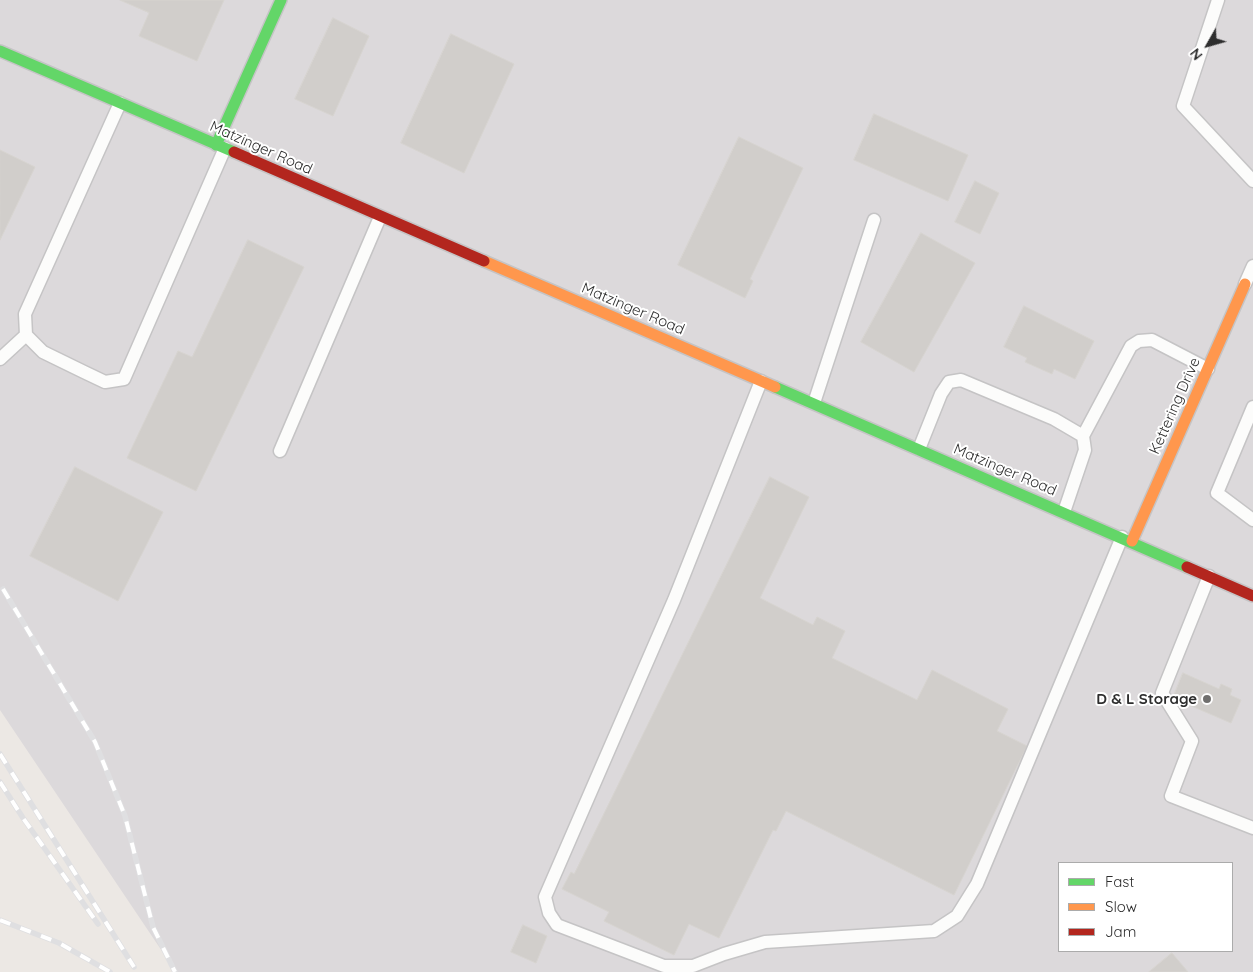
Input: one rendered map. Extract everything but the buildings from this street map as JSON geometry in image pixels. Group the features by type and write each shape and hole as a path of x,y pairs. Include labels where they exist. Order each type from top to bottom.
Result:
{"street":[{"path":"221,146 281,0"},
{"name":"Matzinger Road","path":"0,51 1127,539 1253,596"},
{"name":"Kettering Drive","path":"1127,539 1208,369 1245,284"}],"lane":[{"path":"1218,0 1183,106 1253,181"},
{"path":"120,103 25,314 26,335 43,352 105,382 124,379 221,146"},
{"path":"280,451 380,217"},
{"path":"814,404 874,220"},
{"path":"1245,284 1253,266"},
{"path":"0,359 26,335"},
{"path":"1064,512 1086,450 1083,436 1131,346 1139,341 1152,340 1208,369"},
{"path":"919,449 941,394 949,382 962,380 1054,419 1083,436"},
{"path":"762,381 674,600 545,898 549,913 557,925 664,966 693,966 724,954 765,942 934,931 957,916 977,884 1127,539"},
{"path":"1253,407 1216,493 1253,520"},
{"path":"1209,576 1162,693 1192,741 1171,796 1253,828"}],"shaded area":[{"path":"0,0 1253,0 1253,972 176,972 0,710"}],"railway":[{"path":"3,589 95,742 125,816 153,927 175,972"},
{"path":"0,754 134,967"},
{"path":"0,782 23,818 98,924"},
{"path":"0,920 59,943 110,972"}],"traffic: fast":[{"path":"216,145 281,0"},
{"path":"0,51 234,152"},
{"path":"775,387 1187,567"}],"traffic: slow":[{"path":"484,261 775,387"},
{"path":"1132,541 1245,284"}],"traffic: jam":[{"path":"234,152 484,261"},
{"path":"1187,567 1253,596"}],"place":[{"name":"D & L Storage","path":"1207,699"}]}
